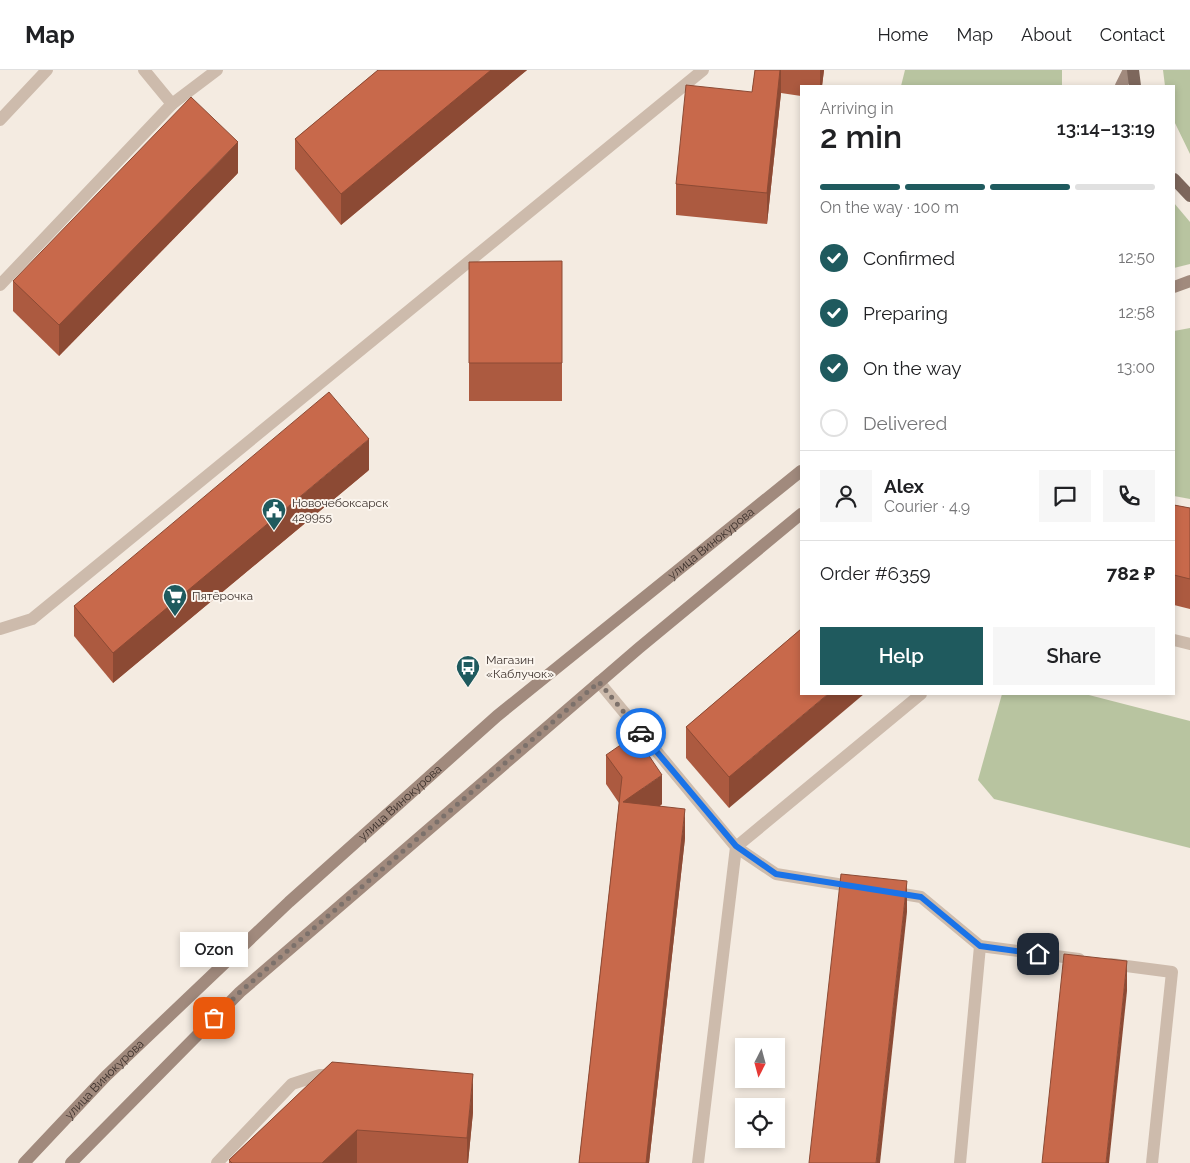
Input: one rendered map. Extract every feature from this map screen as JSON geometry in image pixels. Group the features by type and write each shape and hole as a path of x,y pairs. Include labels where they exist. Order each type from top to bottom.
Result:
{"main road":[{"path":"1122,85 1129,70"},
{"path":"1133,70 1135,85"},
{"path":"1175,181 1190,196"},
{"path":"1175,287 1190,281"},
{"name":"улица Винокурова","path":"24,1163 106,1076 282,908 497,716 800,472"},
{"path":"70,1163 240,992 599,682 800,515"}],"lane":[{"path":"0,120 47,70"},
{"path":"144,70 172,104"},
{"path":"0,285 172,104 216,70"},
{"path":"0,628 32,619 703,70"},
{"path":"1175,640 1190,644"},
{"path":"599,682 736,846 776,874 921,897 980,946 1172,972 1152,1163"},
{"path":"698,1163 736,846 920,695"},
{"path":"960,1163 980,946"},
{"path":"217,1163 292,1084 320,1075 348,1075"}],"green space":[{"path":"905,70 1062,70 1062,85 901,85"},
{"path":"1163,70 1190,70 1190,154 1175,123 1175,85 1165,85"},
{"path":"1175,204 1190,222 1190,264 1175,268"},
{"path":"1190,328 1190,499 1175,496 1175,331"},
{"path":"1002,695 1089,695 1190,721 1190,848 994,799 978,780"}],"building":[{"path":"378,70 491,70 341,194 295,139"},
{"path":"755,70 780,70 767,193 676,184 686,85 752,92"},
{"path":"191,97 238,142 59,325 13,281"},
{"path":"562,261 562,363 469,363 469,262"},
{"path":"329,392 369,439 113,653 74,606"},
{"path":"1175,505 1190,508 1190,579 1175,575"},
{"path":"800,630 800,695 827,695 729,777 686,727"},
{"path":"635,735 662,775 623,802 685,809 646,1163 579,1163 622,777 606,755"},
{"path":"841,874 907,881 876,1163 809,1163"},
{"path":"1064,954 1127,961 1106,1163 1042,1163"},
{"path":"332,1062 473,1074 467,1138 357,1130 322,1163 232,1163 229,1160"}],"way so far":[{"path":"214,1018 240,992 599,682 641,733"}],"place":[{"name":"Новочебоксарск 429955","path":"274,531"},
{"name":"Пятёрочка","path":"175,617"},
{"name":"Магазин «Каблучок»","path":"468,688"},
{"name":"Ozon","path":"214,1018"}],"route":[{"path":"641,733 736,846 776,874 921,897 980,946 1038,954"}]}
